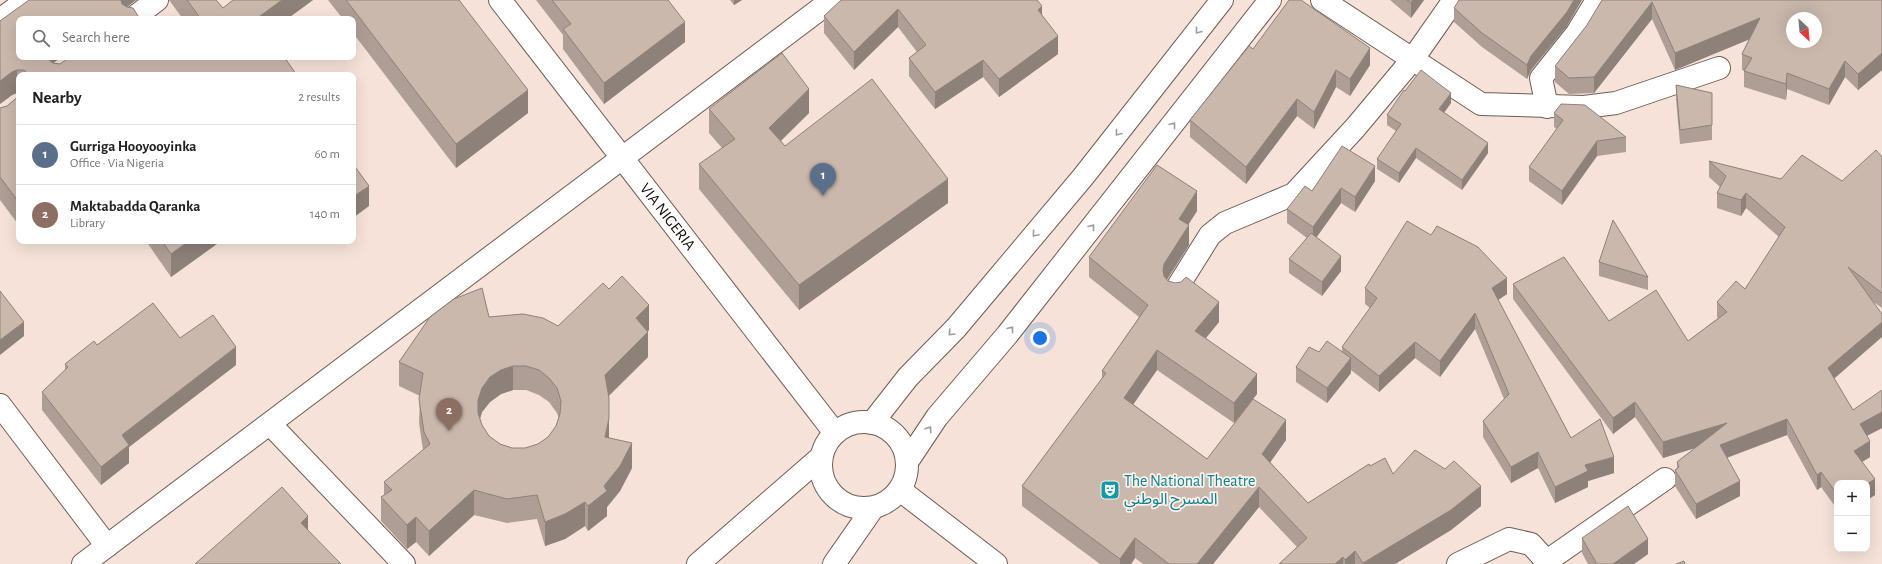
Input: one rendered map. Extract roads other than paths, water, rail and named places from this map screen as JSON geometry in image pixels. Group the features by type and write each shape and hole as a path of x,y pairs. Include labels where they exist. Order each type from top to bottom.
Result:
{"main road":[{"path":"0,20 27,0"},
{"path":"136,16 157,0"},
{"name":"VIA NIGERIA","path":"500,0 621,159 835,433"},
{"path":"0,405 95,558 832,0"},
{"path":"872,423 908,377 956,328 1083,177 1222,0"},
{"path":"908,462 937,417 1012,329 1270,0"},
{"path":"1322,0 1481,104 1584,107 1616,103 1719,68"},
{"path":"1175,290 1210,235 1226,223 1294,194 1355,128 1412,60 1454,0"},
{"path":"1547,107 1542,78 1577,33 1597,0"},
{"path":"858,422 872,423 885,427 896,436 904,448 908,462 906,477 900,490 893,498 873,508 859,509 845,505 833,496 825,485 821,471 821,457 826,444 835,433 846,426 858,422"},
{"path":"270,424 404,564"},
{"path":"698,564 821,457"},
{"path":"1458,564 1508,539 1531,544 1548,563 1666,479"},
{"path":"900,490 996,564"},
{"path":"834,564 873,508"}],"place":[{"name":"Gurriga Hooyooyinka","path":"823,196"},
{"name":"Maktabadda Qaranka","path":"449,431"},
{"name":"The National Theatre المسرح الوطني","path":"1110,490"}]}
